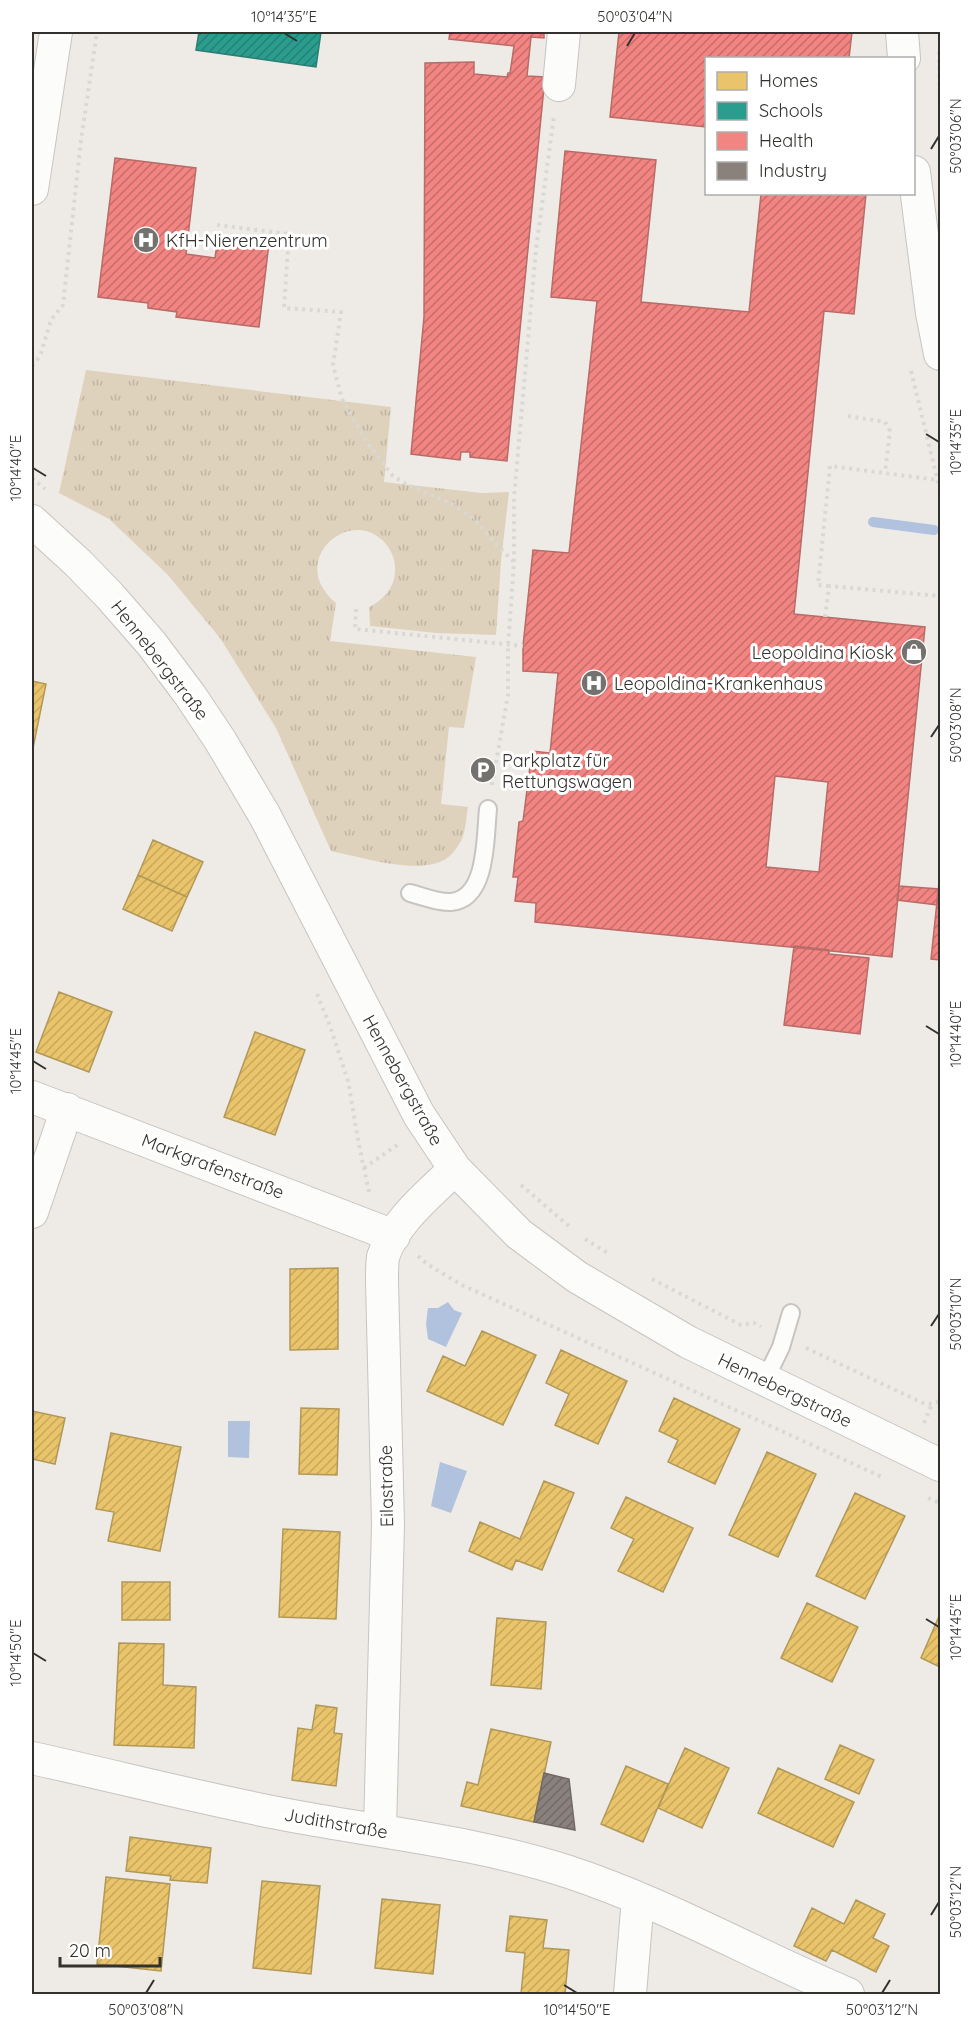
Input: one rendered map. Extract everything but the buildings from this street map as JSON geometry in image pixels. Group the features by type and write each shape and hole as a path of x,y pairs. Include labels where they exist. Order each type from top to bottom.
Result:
{"street":[{"path":"32,189 56,32"},
{"path":"559,85 564,32"},
{"path":"902,32 904,57"},
{"path":"915,180 932,313 940,354"},
{"name":"Hennebergstraße","path":"32,521 78,563 151,643 220,740 265,816 419,1115 454,1169 519,1234 578,1277 688,1342 940,1465"},
{"name":"Markgrafenstraße","path":"32,1097 394,1236"},
{"path":"32,1212 67,1109"},
{"name":"Eilastraße","path":"380,1829 388,1525 383,1258 394,1236 415,1207 454,1169"},
{"name":"Judithstraße","path":"32,1758 293,1816 380,1829 521,1859 568,1872 638,1898 848,1995"},
{"path":"630,1995 638,1898"}],"lane":[{"path":"410,893 454,902 463,898 474,888 480,877 488,809"},
{"path":"765,1380 784,1338 791,1313"}],"path":[{"path":"32,366 40,356 51,320 63,305 81,140 97,32"},
{"path":"940,59 940,108"},
{"path":"488,809 508,695 508,646 514,562 514,498 535,261 559,85"},
{"path":"217,225 289,234 284,308 341,312 333,365 342,399 368,444 393,476 452,504 476,521 493,542 514,562"},
{"path":"848,416 885,422 890,431 885,473"},
{"path":"938,480 830,466 818,585 940,596"},
{"path":"32,478 47,491"},
{"path":"825,617 829,586"},
{"path":"356,609 355,629 523,646"},
{"path":"312,983 330,1026 348,1081 369,1194 394,1236"},
{"path":"520,1184 576,1233 617,1260"},
{"path":"645,1276 734,1322 741,1325 754,1323 922,1403 932,1404 940,1401"}],"green space":[{"path":"86,370 391,407 384,482 482,493 509,492 496,635 436,633 370,626 369,607 379,601 390,589 395,568 393,556 385,543 371,533 356,530 341,534 329,543 320,555 317,570 322,587 336,603 330,641 476,657 464,728 449,727 441,804 468,807 462,839 447,858 419,866 388,863 331,851 276,728 220,638 167,574 109,519 59,493"}],"water":[{"path":"448,1302 454,1310 462,1313 446,1347 428,1339 426,1324 428,1308 438,1308"},
{"path":"228,1421 250,1421 249,1458 228,1457"},
{"path":"440,1462 467,1471 451,1513 431,1506"}],"waterway":[{"path":"873,522 934,530"}],"place":[{"name":"KfH-Nierenzentrum","path":"146,240"},
{"name":"Leopoldina Kiosk","path":"914,652"},
{"name":"Leopoldina-Krankenhaus","path":"594,683"},
{"name":"Parkplatz für Rettungswagen","path":"483,770"}]}
